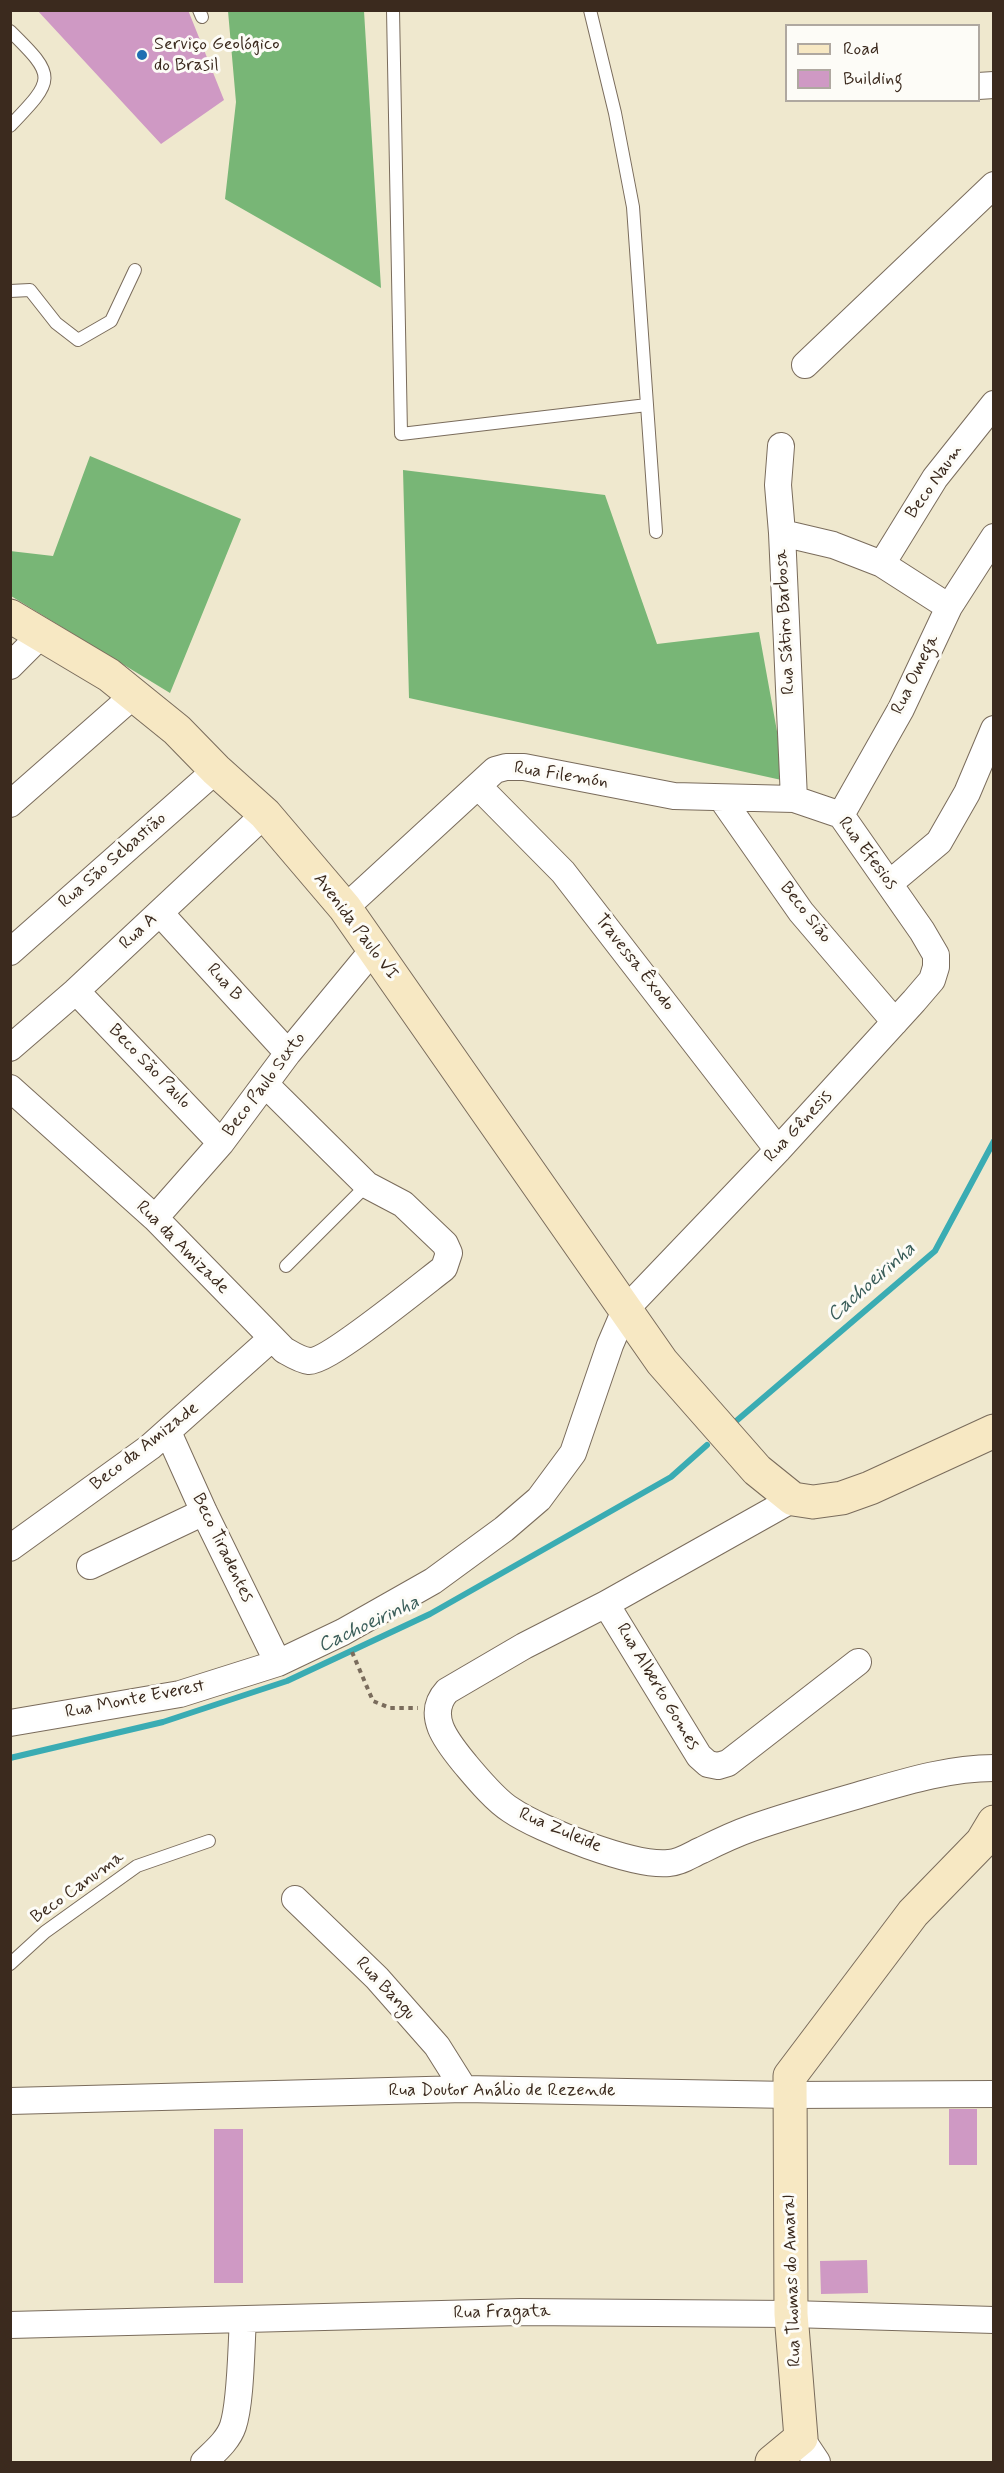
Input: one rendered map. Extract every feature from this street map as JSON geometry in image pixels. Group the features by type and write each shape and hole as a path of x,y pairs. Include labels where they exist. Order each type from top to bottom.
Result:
{"street":[{"path":"805,366 993,185"},
{"name":"Beco Naum","path":"882,564 935,478 993,404"},
{"name":"Rua Sátiro Barbosa","path":"781,446 778,485 794,799"},
{"path":"782,532 833,545 882,564 949,607"},
{"name":"Rua Omega","path":"841,815 901,709 949,607 993,537"},
{"name":"Avenida Paulo VI","path":"10,616 110,675 177,730 216,770 265,814 345,908 662,1362 757,1470 793,1499"},
{"path":"10,666 40,635"},
{"path":"10,804 134,695"},
{"path":"890,883 939,842 967,793 993,729"},
{"name":"Rua Filemón","path":"345,908 495,770 506,767 524,767 674,796 794,799"},
{"name":"Rua São Sebastião","path":"10,952 216,770"},
{"name":"Travessa Êxodo","path":"478,786 563,872 778,1150"},
{"name":"Beco Sião","path":"722,799 801,912 895,1022"},
{"name":"Rua Efesios","path":"794,799 841,815 922,931"},
{"name":"Rua A","path":"10,1048 76,991 265,814"},
{"name":"Rua B","path":"160,912 288,1053"},
{"name":"Rua Gênesis","path":"625,1310 778,1150 932,981 936,955 922,931"},
{"name":"Beco Paulo Sexto","path":"155,1218 221,1143 288,1053 373,950"},
{"name":"Beco São Paulo","path":"76,991 221,1143"},
{"path":"266,1085 367,1185"},
{"name":"Rua da Amizade","path":"10,1088 155,1218 284,1350 309,1361 318,1360 363,1330 444,1268 449,1256 445,1244 403,1203 367,1185"},
{"name":"Rua Monte Everest","path":"10,1723 180,1694 278,1663 343,1632 433,1581 504,1529 539,1499 573,1453 610,1345 625,1310"},
{"name":"Beco da Amizade","path":"10,1548 168,1432 272,1338"},
{"path":"436,1706 447,1691 524,1646 606,1604 793,1499 813,1502 842,1498 870,1488 993,1431"},
{"name":"Beco Tiradentes","path":"168,1432 204,1512 278,1663"},
{"path":"90,1566 204,1512"},
{"name":"Rua Alberto Gomes","path":"606,1604 678,1724 699,1756 708,1764 718,1766 728,1763 858,1662"},
{"name":"Rua Zuleide","path":"436,1706 436,1716 452,1748 470,1770 510,1810 600,1850 648,1862 667,1864 685,1860 701,1850 750,1828 875,1790 969,1768 993,1768"},
{"name":"Rua Thomas do Amaral","path":"809,2450 791,2314 790,2076 914,1913 990,1836"},
{"name":"Rua Bangu","path":"295,1899 385,1986 437,2046 464,2089"},
{"name":"Rua Doutor Análio de Rezende","path":"10,2101 464,2089 790,2095 993,2094"},
{"name":"Rua Fragata","path":"10,2325 520,2312 791,2314 993,2320"},
{"path":"204,2463 222,2444 233,2427 237,2404 243,2320"},
{"path":"772,2463 809,2450"}],"lane":[{"path":"393,10 401,434 647,405"},
{"path":"590,10 615,113 633,207 656,532"},
{"path":"10,31 41,63 46,82 39,95 10,126"},
{"path":"10,291 30,291 56,323 78,340 111,321 135,270"},
{"path":"286,1266 367,1185"},
{"name":"Beco Canuma","path":"10,1964 45,1932 137,1866 209,1841"}],"path":[{"path":"353,1653 373,1701 390,1708 436,1706"}],"green space":[{"path":"228,11 364,11 381,288 225,199 236,102"},
{"path":"90,456 241,519 170,693 11,596 10,551 53,556"},
{"path":"403,470 605,495 657,644 759,632 786,781 409,698"}],"building":[{"name":"Serviço Geológico do Brasil","path":"37,10 188,10 224,100 161,144"},
{"path":"949,2109 977,2109 977,2165 949,2165"},
{"path":"214,2129 243,2129 243,2283 214,2283"},
{"path":"867,2260 868,2293 821,2294 820,2261"}],"waterway":[{"name":"Cachoeirinha","path":"735,1422 935,1251 994,1141"},
{"name":"Cachoeirinha","path":"10,1758 163,1722 287,1681 430,1614 671,1477 707,1445"}],"place":[{"name":"Serviço Geológico do Brasil","path":"142,55"}]}
